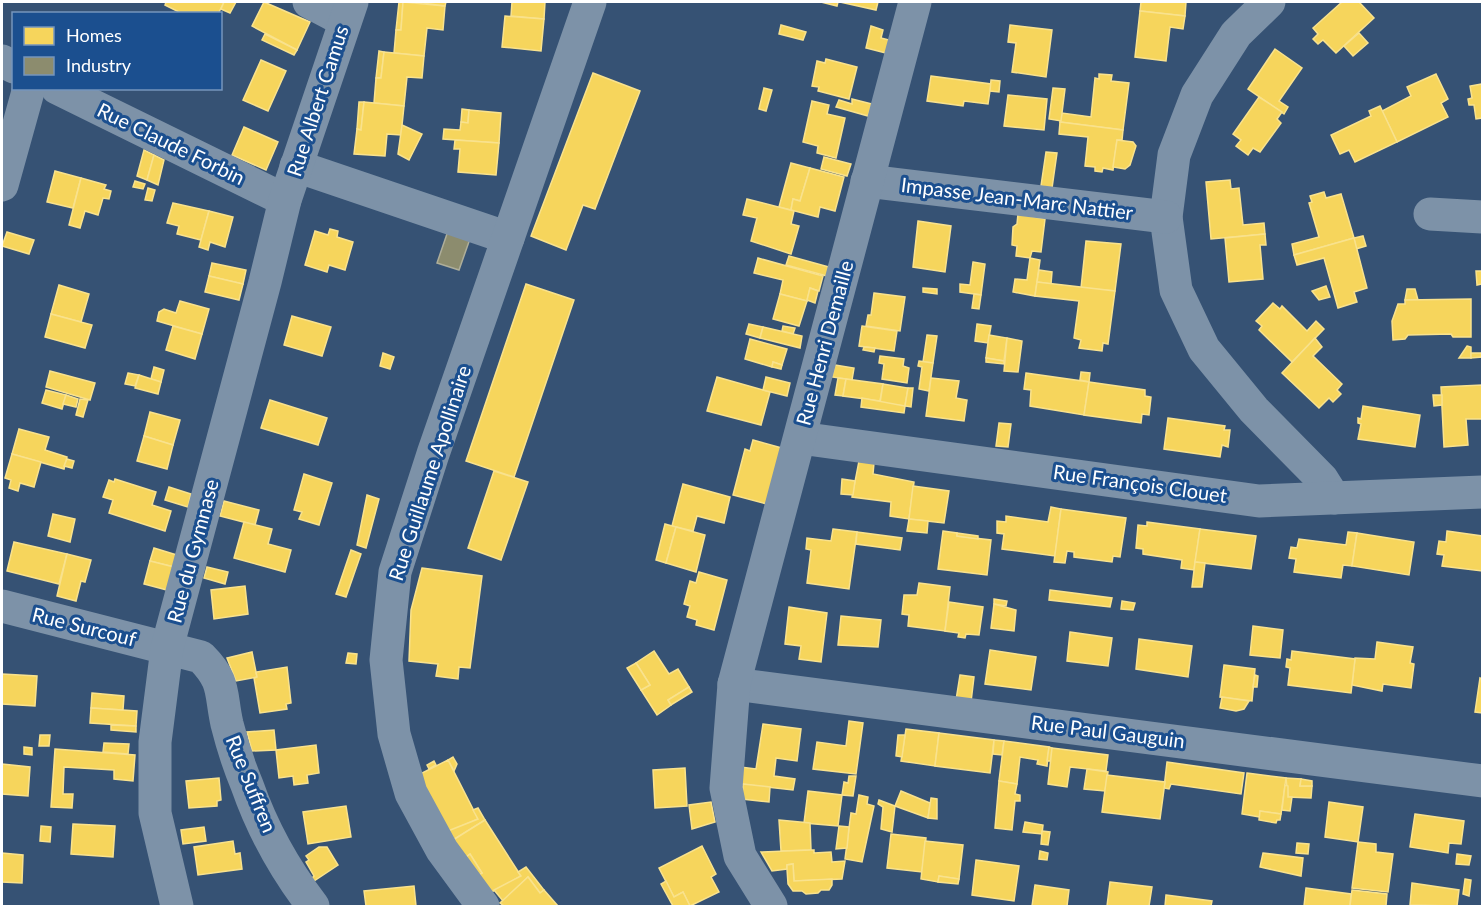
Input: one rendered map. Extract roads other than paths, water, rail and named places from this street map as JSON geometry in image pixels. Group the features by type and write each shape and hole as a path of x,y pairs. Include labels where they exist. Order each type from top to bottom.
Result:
{"street":[{"path":"309,2 348,11"},
{"name":"Rue Guillaume Apollinaire","path":"483,906 442,850 411,793 394,734 386,660 395,572 433,454 590,2"},
{"name":"Rue Henri Demaille","path":"771,906 740,856 726,788 734,684 915,2"},
{"path":"1269,2 1236,34 1197,95 1174,154 1166,218 1176,290 1204,349 1254,410 1323,479 1334,498"},
{"name":"Rue Albert Camus","path":"285,200 348,11"},
{"path":"2,185 28,90"},
{"name":"Rue Claude Forbin","path":"61,90 285,200"},
{"path":"296,166 508,238"},
{"name":"Impasse Jean-Marc Nattier","path":"867,181 1166,218"},
{"name":"Rue du Gymnase","path":"177,906 156,813 155,742 167,648 266,282 285,200"},
{"path":"1430,214 1482,217"},
{"name":"Rue François Clouet","path":"800,438 1259,501 1482,492"},
{"name":"Rue Surcouf","path":"2,606 167,648"},
{"name":"Rue Suffren","path":"167,648 201,657 213,669 222,687 227,723 247,787 291,878 313,906"},
{"name":"Rue Paul Gauguin","path":"734,684 1482,781"}]}
